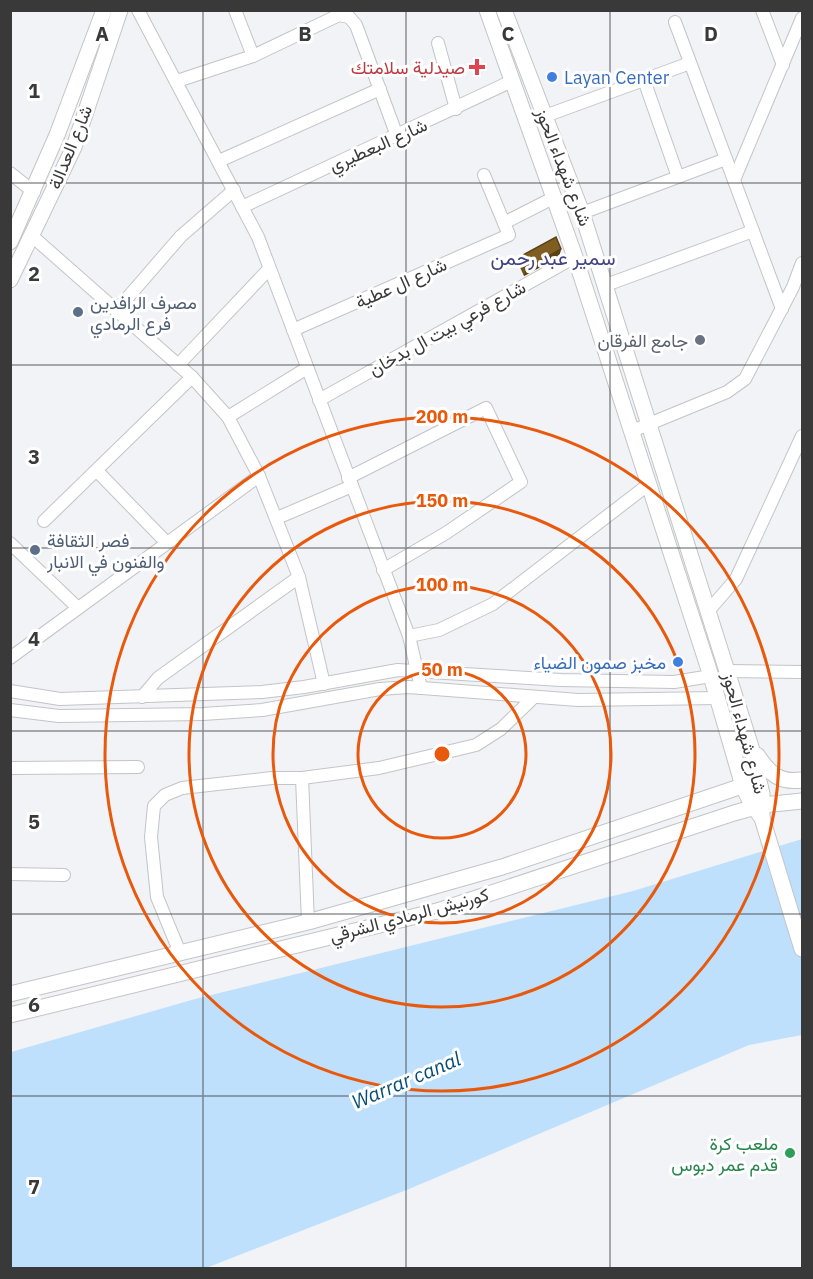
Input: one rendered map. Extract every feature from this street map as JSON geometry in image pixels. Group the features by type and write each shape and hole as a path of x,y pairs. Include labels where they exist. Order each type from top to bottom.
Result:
{"main road":[{"name":"شارع العدالة","path":"10,242 34,192 104,10"},
{"name":"شارع العدالة","path":"10,280 74,147 120,10"},
{"name":"شارع شهداء الحوز","path":"487,10 575,257 718,698 743,786 760,810"},
{"name":"شارع شهداء الحوز","path":"504,10 582,213 651,423 751,747 759,781 760,810"},
{"path":"510,75 524,62"},
{"path":"751,747 776,778 789,782 802,780"},
{"path":"710,796 722,787 730,775 733,753"},
{"name":"كورنيش الرمادي الشرقي","path":"10,994 308,922 502,867 759,781"},
{"name":"كورنيش الرمادي الشرقي","path":"10,1015 437,911 760,810 802,801"},
{"path":"760,810 802,949"},
{"path":"88,975 91,994"}],"street":[{"path":"138,10 234,190 269,269 410,636 421,688"},
{"path":"235,10 254,56"},
{"path":"762,10 783,64"},
{"path":"177,81 254,56 339,15 349,17 356,24 397,136"},
{"path":"734,180 802,18"},
{"path":"675,22 782,309"},
{"path":"438,43 456,109"},
{"path":"545,116 690,63"},
{"name":"شارع البعطيري","path":"242,207 456,109 510,75"},
{"path":"644,80 678,177"},
{"path":"219,161 380,89"},
{"path":"582,213 726,159"},
{"path":"10,173 34,192"},
{"path":"484,175 506,229"},
{"path":"116,311 181,236 234,190"},
{"name":"شارع ال عطية","path":"293,330 506,229 555,197"},
{"path":"606,285 753,231"},
{"path":"32,236 192,377 228,417 259,476 299,577 324,684"},
{"name":"شارع فرعي بيت ال بدخان","path":"319,400 575,257"},
{"path":"632,431 727,392 745,379 782,309 802,263"},
{"path":"178,365 269,269"},
{"path":"228,417 307,368"},
{"path":"44,521 192,377"},
{"path":"277,518 350,482 486,408 520,482 446,533 383,570"},
{"path":"710,609 736,579 801,442"},
{"path":"97,471 166,542"},
{"path":"10,658 259,476"},
{"path":"410,636 439,630 493,604 649,484"},
{"path":"10,543 78,608"},
{"path":"142,697 158,678 299,577"},
{"path":"10,691 60,699 262,692 324,684 388,670 561,680 674,682 711,676"},
{"path":"729,671 802,672"},
{"path":"10,710 59,716 203,714 295,705 380,689 421,688 533,698 624,700 718,698"},
{"path":"180,953 157,897 151,837 154,806 165,795 182,788 272,778 302,778 379,768 476,745 501,729 533,698"},
{"path":"10,768 138,767"},
{"path":"302,778 308,922"},
{"path":"10,874 64,875"}],"water":[{"name":"Warrar canal","path":"802,839 802,1035 749,1045 409,1189 206,1268 11,1268 11,1052 195,999 633,891"}],"building":[{"path":"556,237 561,249 526,269 521,256"}],"place":[{"name":"صيدلية سلامتك","path":"477,67"},
{"name":"Layan Center","path":"552,77"},
{"name":"مصرف الرافدين فرع الرمادي","path":"78,312"},
{"name":"جامع الفرقان","path":"700,340"},
{"name":"فصر الثقافة والفنون في الانبار","path":"35,550"},
{"name":"مخبز صمون الضياء","path":"678,662"},
{"name":"ملعب كرة قدم عمر دبوس","path":"790,1153"}],"district":[{"name":"سمير عبد رحمن","path":"553,257"}]}
